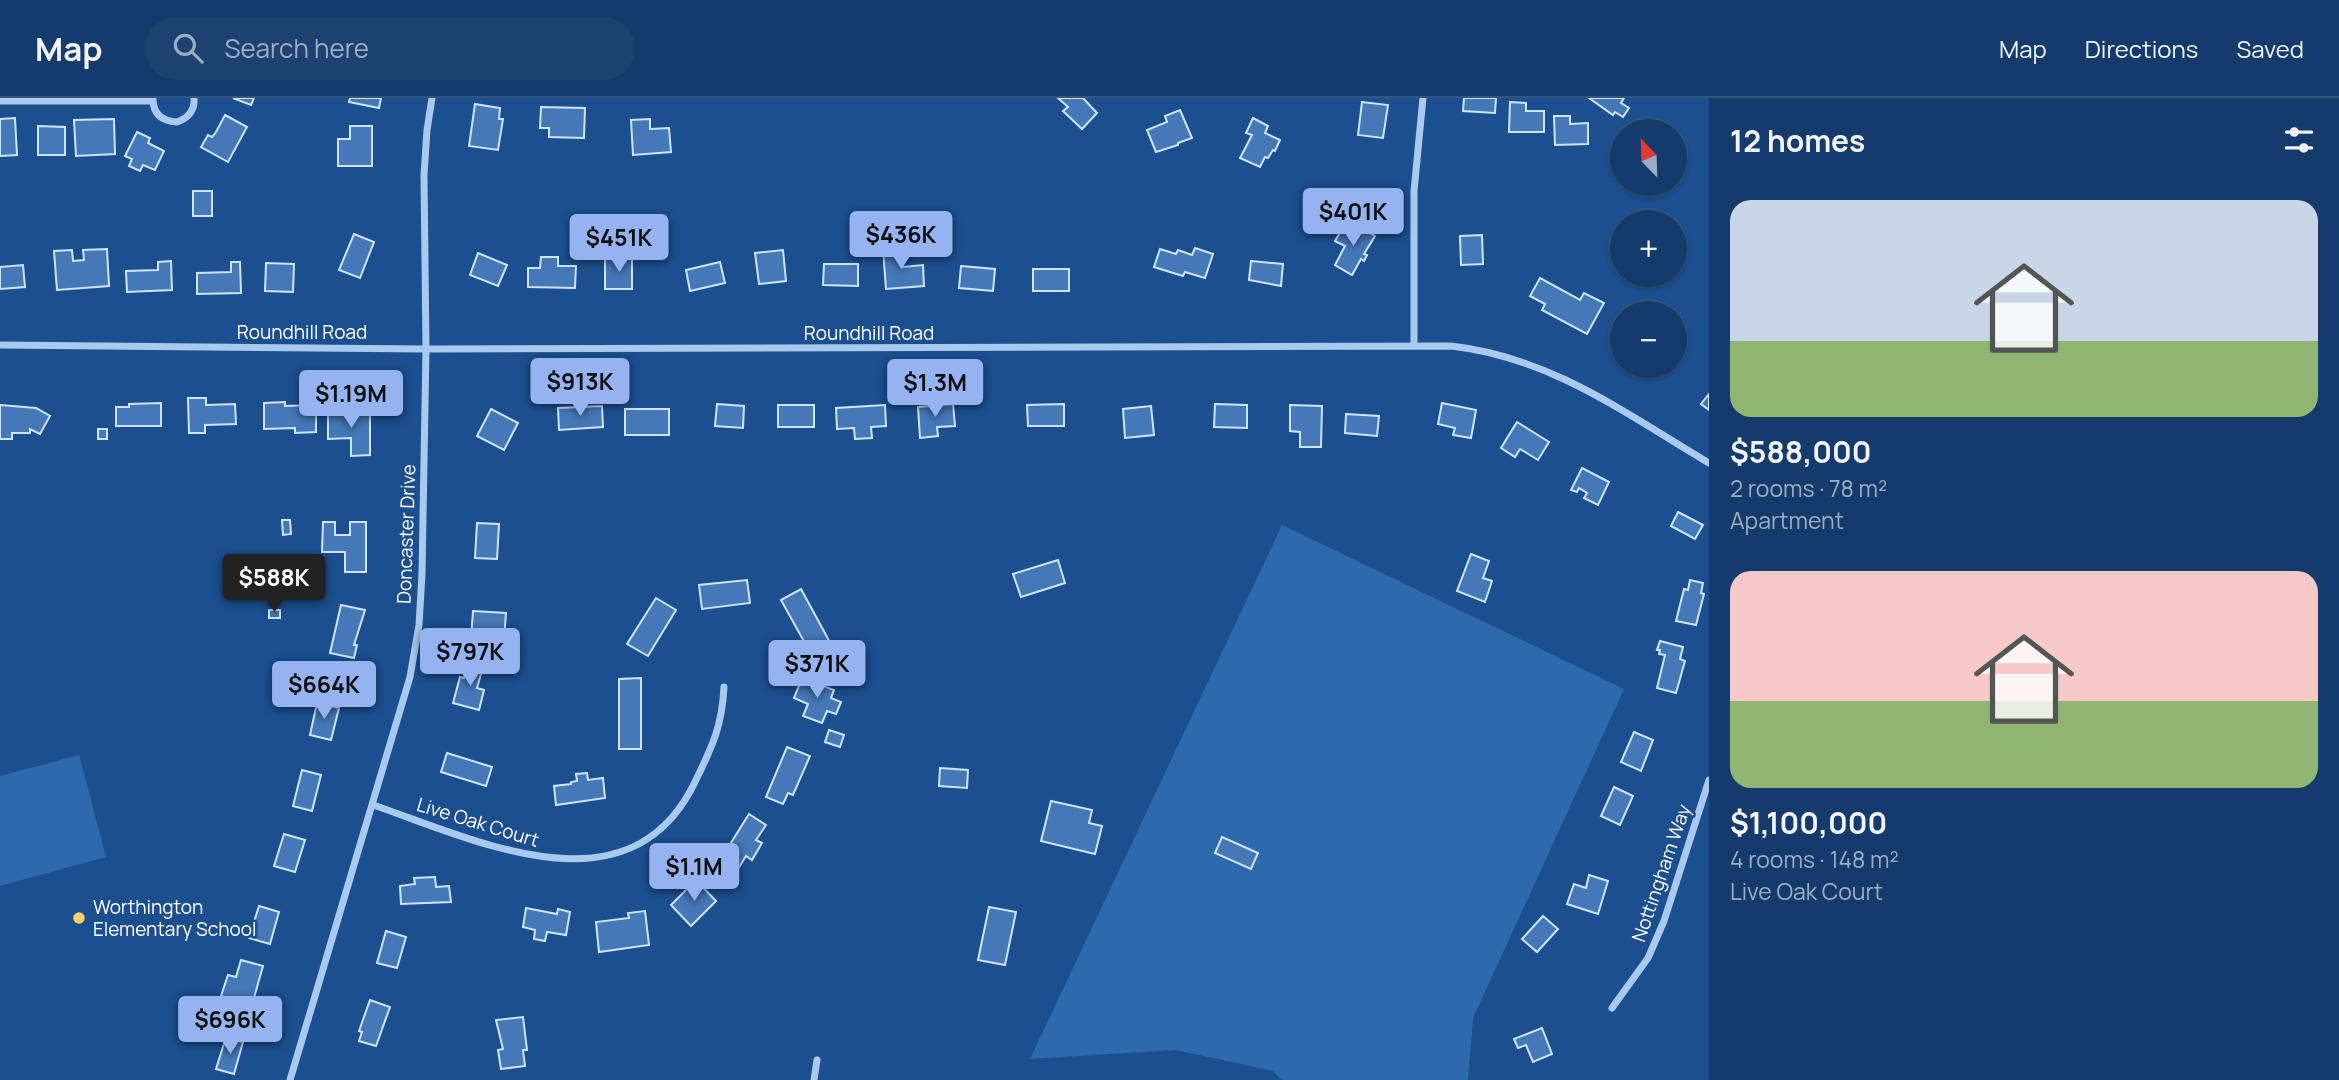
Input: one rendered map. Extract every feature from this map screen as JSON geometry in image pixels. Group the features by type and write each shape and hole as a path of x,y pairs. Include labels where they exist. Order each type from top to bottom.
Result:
{"street":[{"path":"0,101 153,99 155,110 162,118 177,122 190,114 194,98"},
{"name":"Doncaster Drive","path":"290,1080 410,677 419,625 426,349 424,175 432,98"},
{"path":"1414,344 1414,191 1423,98"},
{"name":"Roundhill Road","path":"0,345 426,349 1414,344 1481,349 1545,369 1581,387 1709,463"},
{"name":"Live Oak Court","path":"373,805 494,846 529,855 576,860 606,857 633,847 657,833 690,793 718,733 723,713 724,687"},
{"name":"Nottingham Way","path":"1612,1008 1648,958 1664,921 1709,780"},
{"path":"814,1080 817,1060"}],"shaded area":[{"path":"1282,525 1624,689 1473,1018 1468,1080 1282,1080 1273,1071 1176,1050 1030,1059"},
{"path":"79,755 106,857 0,886 0,776"}],"building":[{"path":"233,98 254,98 251,105"},
{"path":"350,98 381,98 379,108 349,102"},
{"path":"1058,98 1083,98 1097,113 1082,129 1063,111 1068,107"},
{"path":"1464,98 1496,98 1495,113 1463,111"},
{"path":"1589,98 1624,98 1621,103 1629,108 1623,117 1615,112 1613,115"},
{"path":"1362,102 1388,105 1383,138 1358,135"},
{"path":"1510,102 1526,103 1526,111 1544,111 1544,132 1509,132"},
{"path":"475,104 500,108 499,119 503,119 498,150 469,146"},
{"path":"541,107 585,108 584,138 549,137 549,128 540,128"},
{"path":"1180,110 1192,138 1156,152 1147,130 1167,122 1165,116"},
{"path":"225,115 247,127 228,162 201,147 208,135 212,137 216,132"},
{"path":"1554,116 1570,116 1570,124 1588,123 1588,144 1555,145"},
{"path":"15,118 17,155 0,156 0,119"},
{"path":"1253,118 1268,126 1265,133 1280,140 1275,151 1273,150 1268,158 1265,157 1260,167 1240,158 1252,135 1246,133"},
{"path":"114,119 115,154 76,156 74,120"},
{"path":"650,119 650,129 669,128 671,152 633,155 631,120"},
{"path":"38,126 65,127 65,155 38,155"},
{"path":"350,126 372,126 372,166 338,166 338,139 350,139"},
{"path":"137,132 150,138 148,143 164,151 155,170 143,165 140,171 129,166 132,159 125,156"},
{"path":"193,191 212,191 212,216 193,216"},
{"path":"1345,224 1355,230 1357,226 1375,236 1364,254 1367,255 1364,261 1361,259 1352,275 1335,265 1345,246 1335,241"},
{"path":"354,234 374,242 360,278 339,270"},
{"path":"1482,235 1483,264 1461,265 1460,236"},
{"path":"902,248 903,267 923,265 924,286 886,289 883,249"},
{"path":"1195,248 1213,254 1205,278 1185,272 1183,276 1154,267 1160,249 1176,254 1178,250 1192,255"},
{"path":"107,249 109,286 57,290 54,251 72,250 73,261 84,260 83,250"},
{"path":"783,250 786,281 759,284 755,253"},
{"path":"478,253 507,265 498,286 470,275"},
{"path":"541,257 558,257 558,266 576,266 575,288 528,287 528,268 540,268"},
{"path":"605,258 632,258 632,289 605,289"},
{"path":"171,261 172,290 127,292 126,271 158,270 158,262"},
{"path":"1251,261 1283,264 1281,286 1249,280"},
{"path":"231,262 240,262 241,293 197,294 197,273 231,272"},
{"path":"720,262 725,283 690,291 686,270"},
{"path":"266,263 294,264 293,292 265,291"},
{"path":"824,264 858,264 858,286 823,285"},
{"path":"23,265 25,287 0,289 0,267"},
{"path":"961,266 995,269 993,291 959,288"},
{"path":"1033,269 1069,269 1069,291 1033,291"},
{"path":"1540,278 1580,300 1584,293 1604,303 1587,334 1542,310 1545,304 1530,296"},
{"path":"1709,394 1709,410 1701,404"},
{"path":"188,398 206,398 206,405 235,404 236,424 205,425 205,433 189,433"},
{"path":"285,402 285,406 316,405 316,432 295,433 295,428 264,429 264,403"},
{"path":"161,403 161,426 116,426 116,407"},
{"path":"1442,403 1476,410 1471,438 1453,435 1455,428 1438,424"},
{"path":"717,404 744,406 743,428 715,426"},
{"path":"953,404 955,426 937,427 938,436 920,438 918,407"},
{"path":"1064,404 1064,426 1028,426 1027,405"},
{"path":"1215,404 1247,405 1247,428 1214,427"},
{"path":"0,405 36,408 50,416 40,434 30,429 30,433 12,433 12,439 0,439"},
{"path":"778,405 814,405 814,427 778,427"},
{"path":"885,405 886,426 871,427 872,438 855,439 854,428 837,429 836,408"},
{"path":"1290,405 1322,406 1321,447 1300,447 1300,432 1290,431"},
{"path":"602,406 603,427 559,430 558,408"},
{"path":"1151,406 1154,435 1125,438 1123,409"},
{"path":"491,409 518,423 504,450 477,436"},
{"path":"625,409 669,409 669,435 625,435"},
{"path":"328,411 370,411 370,455 351,456 351,438 328,439"},
{"path":"1346,414 1379,416 1377,436 1345,433"},
{"path":"1517,422 1549,442 1538,460 1520,449 1515,457 1501,448"},
{"path":"98,429 107,429 107,439 98,439"},
{"path":"1582,468 1609,482 1598,505 1584,498 1587,493 1579,488 1577,492 1571,490"},
{"path":"1678,512 1703,525 1695,539 1671,526"},
{"path":"282,520 290,520 291,534 283,535"},
{"path":"323,522 335,522 335,535 350,535 350,522 366,522 366,572 345,572 345,552 322,552"},
{"path":"477,523 499,524 497,559 475,558"},
{"path":"1471,554 1489,561 1483,578 1492,581 1485,602 1457,591"},
{"path":"1058,560 1065,583 1021,597 1013,574"},
{"path":"747,580 750,603 702,609 699,585"},
{"path":"1690,580 1703,583 1701,593 1704,594 1696,625 1676,621 1684,589 1688,590"},
{"path":"801,589 832,646 812,656 781,600"},
{"path":"656,598 676,610 648,656 627,644"},
{"path":"341,605 365,610 354,645 357,645 354,658 330,653"},
{"path":"269,610 280,610 280,618 269,618"},
{"path":"473,611 506,613 504,640 471,638"},
{"path":"1660,641 1683,647 1680,659 1685,661 1676,693 1657,688 1665,655 1659,654 1660,650 1657,650"},
{"path":"468,663 483,667 477,688 484,690 479,710 453,703 460,677 464,678"},
{"path":"641,678 641,749 619,749 619,679"},
{"path":"802,678 834,690 831,698 841,702 836,714 827,711 822,723 803,716 808,704 794,698"},
{"path":"317,703 339,708 331,740 310,735"},
{"path":"829,730 844,735 840,747 825,742"},
{"path":"1634,732 1653,740 1641,771 1621,762"},
{"path":"787,747 810,756 793,795 788,793 783,804 766,797"},
{"path":"447,753 492,767 486,786 441,772"},
{"path":"940,768 968,770 967,788 939,786"},
{"path":"302,770 321,775 312,811 293,806"},
{"path":"587,773 588,780 603,778 605,798 556,805 554,786 571,784 577,781 576,774"},
{"path":"1614,787 1633,796 1620,825 1601,816"},
{"path":"1051,801 1092,810 1089,823 1102,826 1095,854 1041,841"},
{"path":"749,814 766,825 756,840 762,843 752,860 746,856 738,869 721,859"},
{"path":"284,834 305,840 295,872 274,866"},
{"path":"1222,837 1258,853 1251,869 1215,853"},
{"path":"1589,875 1608,881 1598,914 1567,904 1574,884 1586,888"},
{"path":"435,877 436,887 449,886 451,902 401,904 400,886 415,884 414,878"},
{"path":"696,880 716,901 691,926 671,905"},
{"path":"259,906 279,912 270,944 249,938"},
{"path":"989,907 1016,912 1005,965 978,960"},
{"path":"526,908 557,914 558,909 570,912 566,935 547,932 545,941 534,939 535,930 523,927"},
{"path":"645,911 649,945 599,952 596,922 629,918 628,913"},
{"path":"1543,916 1558,929 1537,952 1522,939"},
{"path":"386,931 406,937 397,968 377,963"},
{"path":"241,960 263,966 252,1005 221,996 228,975 236,977"},
{"path":"370,1000 390,1007 376,1046 359,1041 362,1032 359,1031"},
{"path":"523,1017 527,1050 523,1050 525,1066 501,1069 498,1050 503,1049 496,1020"},
{"path":"1542,1028 1552,1054 1533,1062 1526,1045 1518,1048 1514,1039"},
{"path":"226,1037 243,1042 234,1074 216,1069"}],"place":[{"name":"Worthington Elementary School","path":"79,918"}]}
